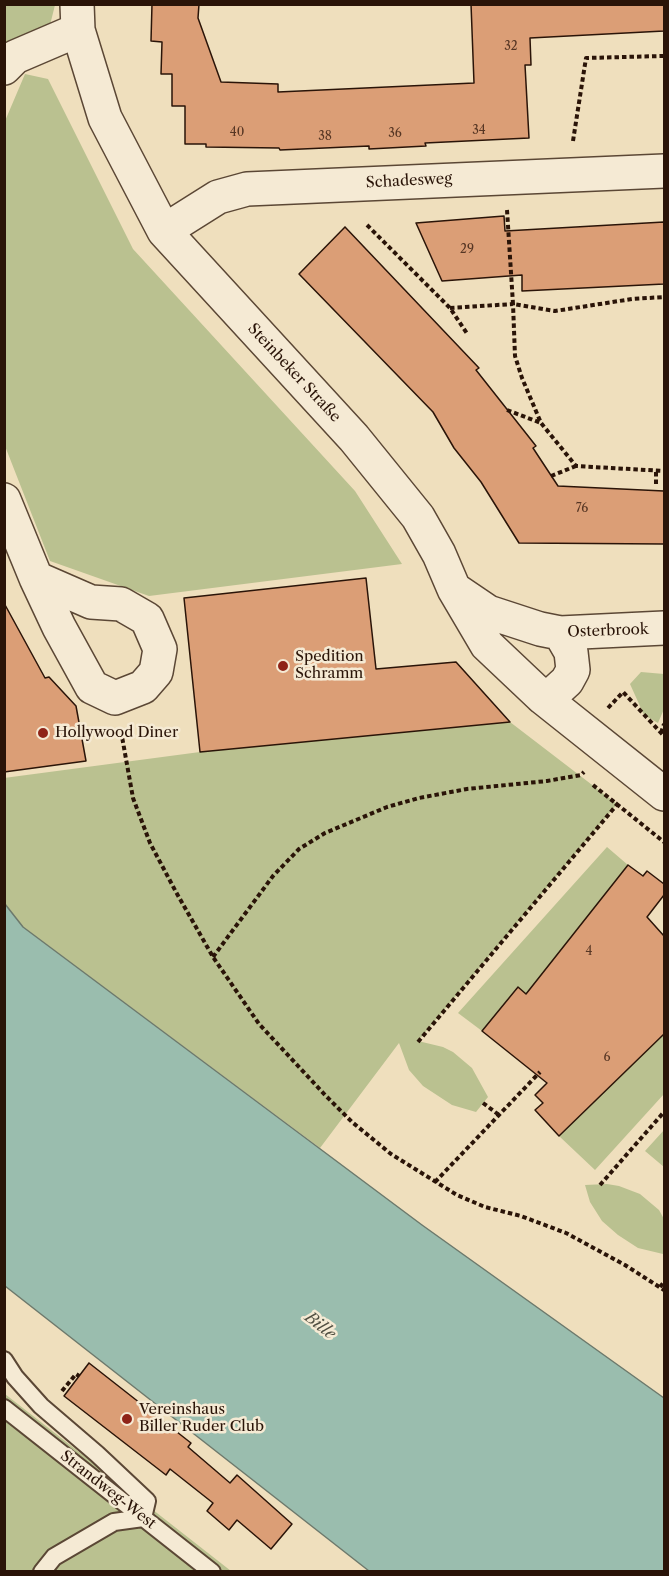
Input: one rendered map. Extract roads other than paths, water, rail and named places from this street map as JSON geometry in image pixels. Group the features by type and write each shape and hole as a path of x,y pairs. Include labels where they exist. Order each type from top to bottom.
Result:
{"street":[{"path":"4,68 15,57 77,17"},
{"name":"Steinbeker Straße","path":"77,17 105,118 164,231 361,447 418,518 439,554 454,589 487,645 542,698 654,786"},
{"name":"Schadesweg","path":"164,231 218,197 247,189 505,176 664,171"},
{"path":"4,500 36,578 74,658 92,687 115,698 143,687 156,672 160,649 147,619 121,604 91,602 36,578"},
{"name":"Osterbrook","path":"454,589 488,612 540,629 561,633 664,628"},
{"path":"542,698 555,692 567,681 573,670 571,652 561,633"}],"lane":[{"path":"4,1360 15,1377 41,1406 98,1454 147,1501 143,1518 114,1522 54,1557 42,1572"},
{"name":"Strandweg-West","path":"4,1408 212,1572"}],"water":[{"name":"Bille","path":"5,904 23,927 422,1225 664,1398 664,1571 369,1571 5,1286"}],"place":[{"name":"Spedition Schramm","path":"283,666"},
{"name":"Hollywood Diner","path":"43,733"},
{"name":"Vereinshaus Biller Ruder Club","path":"127,1419"}]}
